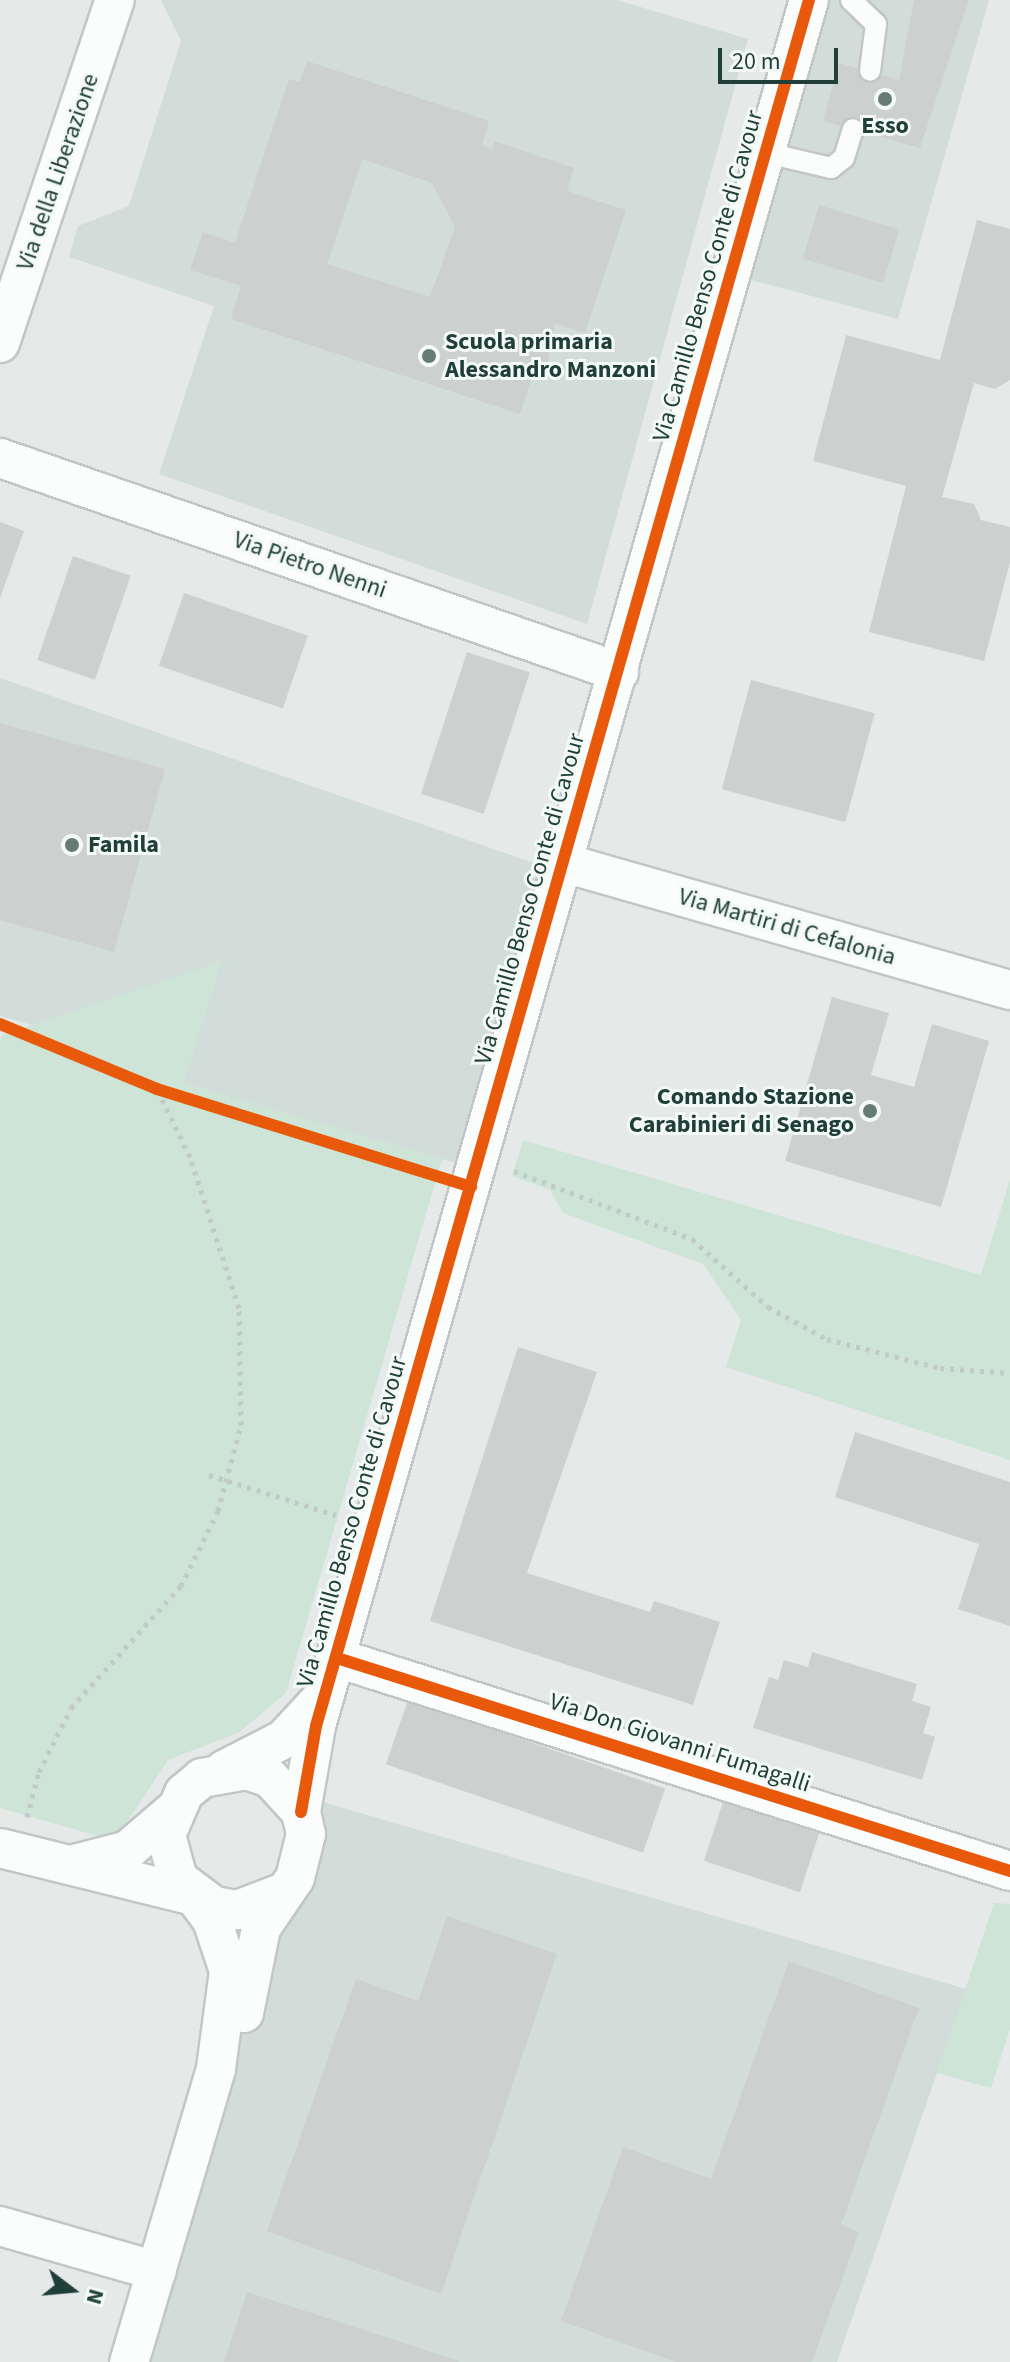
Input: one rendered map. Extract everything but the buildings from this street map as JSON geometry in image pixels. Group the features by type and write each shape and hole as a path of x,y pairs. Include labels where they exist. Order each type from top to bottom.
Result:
{"street":[{"name":"Via della Liberazione","path":"0,343 115,0"},
{"name":"Via Camillo Benso Conte di Cavour","path":"301,1812 332,1676 809,0"},
{"name":"Via Pietro Nenni","path":"0,458 619,672"},
{"name":"Via Martiri di Cefalonia","path":"564,863 1010,990"},
{"name":"Via Camillo Benso Conte di Cavour","path":"224,1770 284,1739 332,1676"},
{"name":"Via Don Giovanni Fumagalli","path":"332,1676 1010,1871"},
{"path":"64,1864 111,1858 172,1812 202,1778 224,1770 270,1778 301,1812 304,1857 261,1928 245,2009 216,2069"},
{"path":"129,2362 216,2069 229,1971 212,1920 168,1858 172,1812"},
{"path":"9,1850 194,1896 237,1910 279,1894"},
{"path":"0,2226 157,2271"}],"lane":[{"path":"851,0 876,24 870,71"},
{"path":"767,153 831,168 844,158 853,129"}],"path":[{"path":"0,1024 157,1089 471,1187"},
{"path":"9,1850 52,1739 86,1690 181,1586 228,1480 243,1398 239,1308 190,1157 157,1089"},
{"path":"481,1149 515,1172 692,1239 768,1307 827,1339 940,1368 1010,1373"},
{"path":"209,1475 375,1528"}],"shaded area":[{"name":"Scuola primaria Alessandro Manzoni","path":"161,0 617,0 748,39 587,624 159,474 214,306 69,257 78,226 129,206 181,41"},
{"path":"817,0 989,0 898,319 740,277"},
{"path":"0,678 554,870 469,1167 184,1083 221,962 32,1025 0,1016"},
{"path":"319,1801 966,1989 837,2362 135,2362"}],"green space":[{"path":"222,961 184,1083 442,1159 286,1693 240,1732 168,1760 123,1828 105,1838 0,1808 0,1042 2,1035"},
{"path":"523,1140 981,1275 1010,1179 1010,1460 726,1367 741,1320 703,1264 563,1213 550,1190 512,1176"},
{"path":"994,1903 1010,1904 1010,2029 991,2088 937,2073"}],"cycle path":[{"path":"301,1812 316,1726 809,0"},
{"path":"0,1024 157,1089 471,1187"},
{"path":"337,1658 1010,1871"}],"place":[{"name":"Esso","path":"885,99"},
{"name":"Scuola primaria Alessandro Manzoni","path":"429,356"},
{"name":"Famila","path":"72,845"},
{"name":"Comando Stazione Carabinieri di Senago","path":"870,1111"}]}
